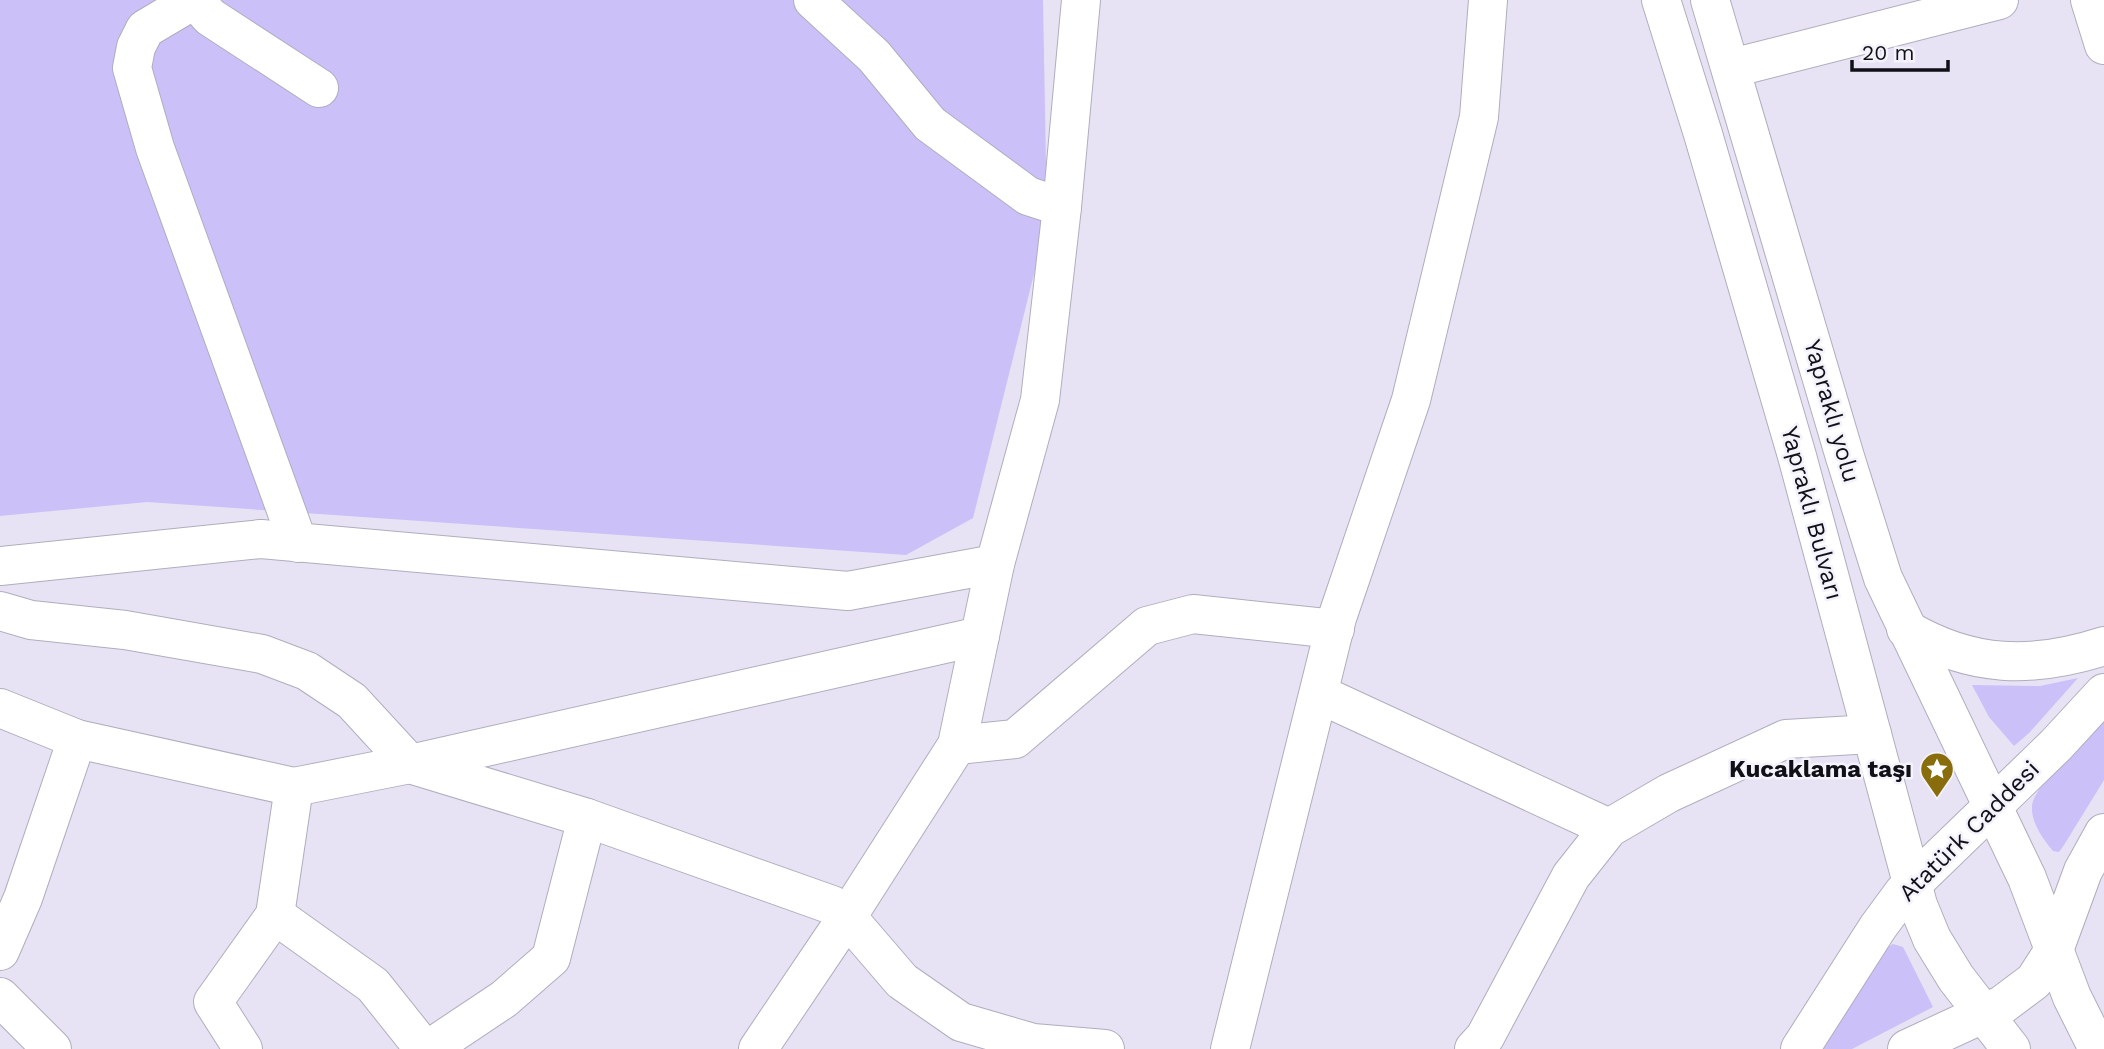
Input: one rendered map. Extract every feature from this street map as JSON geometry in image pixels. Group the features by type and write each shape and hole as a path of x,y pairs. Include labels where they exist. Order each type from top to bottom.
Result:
{"street":[{"path":"298,543 155,148 132,68 136,47 145,29 195,0 210,17 319,88"},
{"path":"813,0 874,56 930,124 1028,196 1062,207"},
{"path":"758,1049 847,917 957,745 995,564 1040,400 1062,207 1081,0"},
{"path":"1230,1049 1335,629 1418,373 1479,117 1488,0"},
{"name":"Yapraklı Bulvarı","path":"1661,0 1789,429 1912,883 1932,939 1956,978 2011,1049"},
{"name":"Yapraklı yolu","path":"1710,0 1883,578 1992,807"},
{"path":"1732,68 1999,0"},
{"path":"2090,0 2104,45"},
{"path":"0,566 261,539 848,591 995,564"},
{"path":"0,611 31,620 125,630 262,654 307,671 352,701 410,764 587,818 832,905 847,917 902,981 961,1022 1032,1046 1105,1049"},
{"path":"957,745 1015,739 1147,626 1193,614 1335,629"},
{"path":"1906,629 1955,653 2002,662 2053,660 2104,646"},
{"path":"0,708 77,739 294,788 980,636"},
{"name":"Atatürk Caddesi","path":"1800,1049 1878,927 1912,883 2056,745 2104,693"},
{"path":"1319,694 1609,828"},
{"path":"1486,1045 1571,876 1609,828 1669,793 1786,739 1872,734"},
{"path":"0,951 23,898 77,739"},
{"path":"243,1049 213,1002 275,915 294,788"},
{"path":"1992,807 2026,878 2072,997 2098,1049"},
{"path":"275,915 373,985 426,1049 504,999 551,958 587,818"},
{"path":"1907,1049 2019,995 2034,981 2054,950 2083,871 2104,833"},
{"path":"0,997 52,1049"}],"shaded area":[{"path":"0,0 1043,0 1047,222 973,518 906,555 147,502 0,516"},
{"path":"2078,678 2014,746 1989,717 1972,685 2040,686"},
{"path":"2104,722 2104,780 2059,852 2053,851 2033,819 2032,806 2035,797 2051,774"},
{"path":"1893,944 1903,947 1933,1007 1852,1049 1819,1049 1888,947"}],"place":[{"name":"Kucaklama taşı","path":"1937,799"}]}
